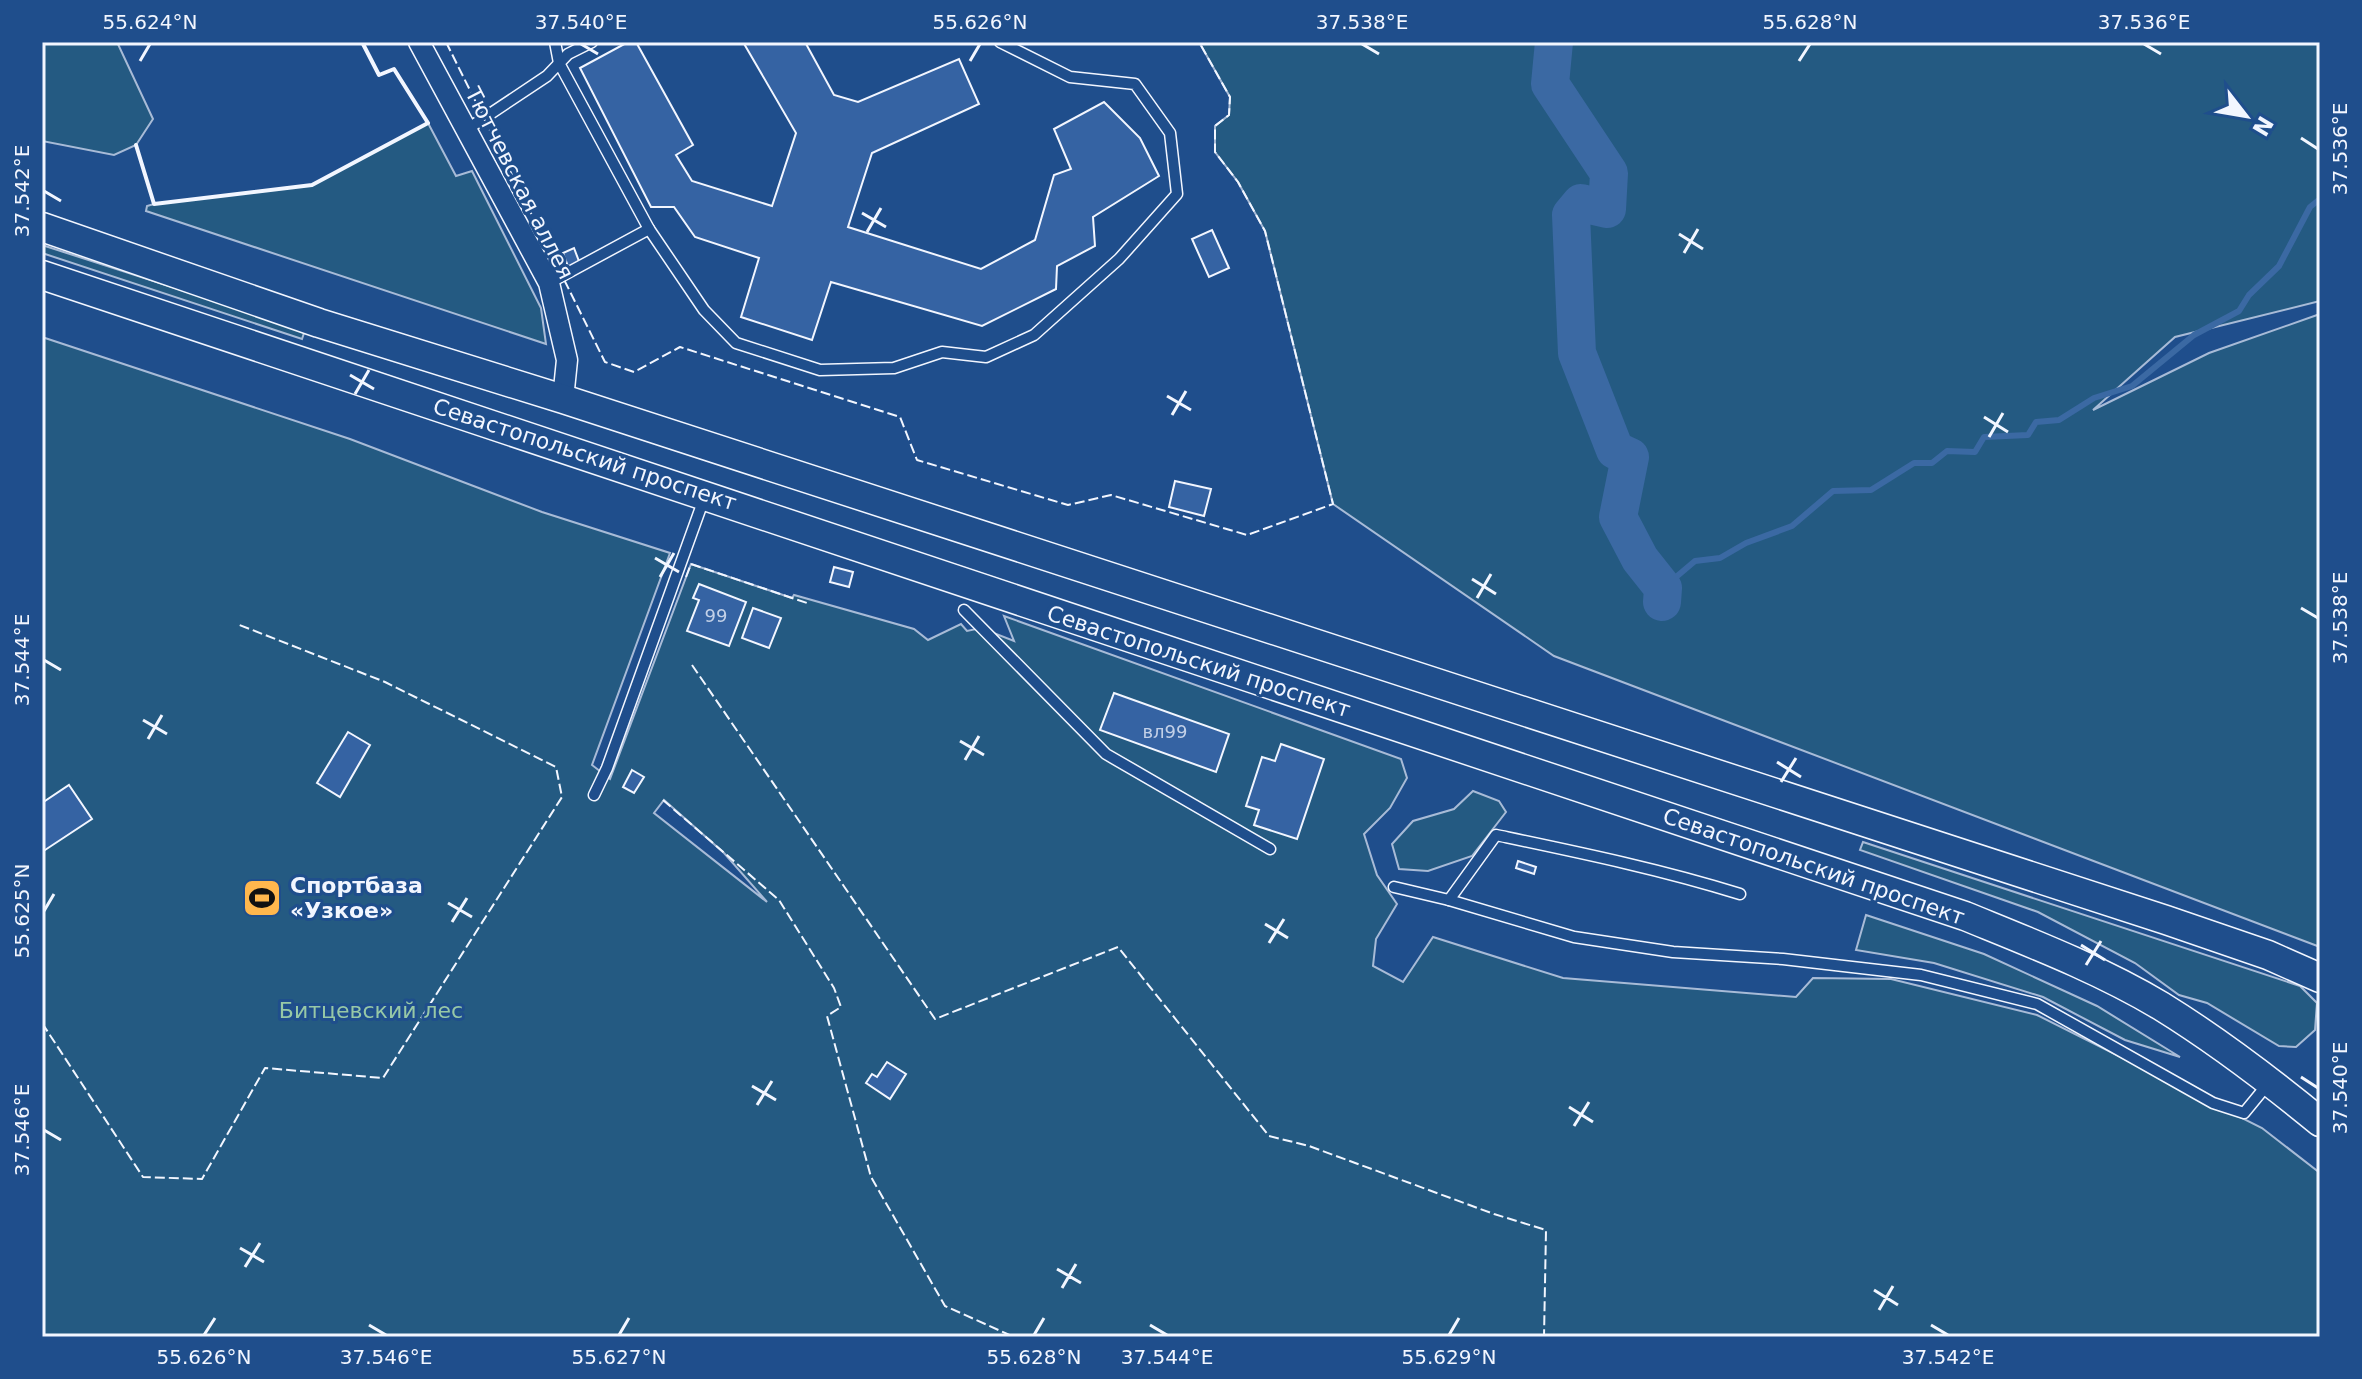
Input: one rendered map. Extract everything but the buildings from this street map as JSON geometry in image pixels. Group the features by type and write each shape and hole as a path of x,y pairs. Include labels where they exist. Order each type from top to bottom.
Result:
{"main road":[{"name":"Севастопольский проспект","path":"42,227 319,323 563,399 2166,920 2268,955 2320,978"},
{"name":"Севастопольский проспект","path":"42,275 1965,916 2073,961 2160,1006 2269,1082 2320,1122"}],"street":[{"name":"Тютчевская аллея","path":"419,42 549,283 567,360 563,399"}],"lane":[{"path":"555,42 559,63 649,229 704,310 736,343 820,370 894,368 942,352 986,357 1034,335 1119,259 1177,194 1170,133 1135,84 1070,77 1000,42"},
{"path":"466,130 547,76 568,54 592,42"},
{"path":"549,283 649,229"},
{"path":"594,795 607,768 706,495"},
{"path":"964,610 1106,754 1270,849"},
{"path":"1449,900 1496,835 1593,855 1740,894"},
{"path":"1394,887 1574,937 1673,952 1783,959 1921,975 2037,1004 2213,1103 2244,1113 2269,1082"}],"green space":[{"path":"42,42 117,42 153,119 136,145 114,155 42,141"},
{"path":"1199,42 2320,42 2320,301 2175,337 2093,410 2209,353 2320,314 2320,947 1554,656 1333,504 1265,231 1238,182 1215,152 1215,126 1229,115 1230,97"},
{"path":"428,123 456,176 472,171 541,308 546,344 146,211 147,206 154,204 312,185"},
{"path":"42,245 305,330 302,339 42,253"},
{"name":"Битцевский лес","path":"42,337 350,439 542,512 670,553 592,765 610,779 691,564 792,598 794,595 914,629 928,640 961,624 967,631 981,628 1014,641 1004,616 1401,759 1407,778 1390,808 1364,834 1377,875 1397,904 1376,939 1373,966 1403,982 1433,937 1563,978 1796,997 1813,978 1891,979 2037,1015 2262,1128 2320,1173 2320,1337 42,1337","holes":["664,800 724,853 767,902 654,813"]},
{"path":"1473,791 1499,801 1506,812 1472,856 1428,871 1399,869 1392,844 1413,821 1454,809"},
{"path":"1863,842 2300,986 2317,1003 2315,1030 2296,1047 2279,1046 2207,1003 2179,995 2135,963 2038,912 1860,850"},
{"path":"1866,915 1984,954 2097,1006 2180,1057 2125,1040 2043,997 1934,963 1856,950"}],"waterway":[{"path":"1554,42 1550,84 1609,173 1607,209 1581,203 1571,215 1577,353 1615,450 1630,457 1618,517 1640,559 1663,588 1662,602"},
{"path":"1663,588 1695,561 1720,558 1746,543 1792,526 1833,491 1871,490 1914,463 1932,463 1947,451 1975,452 1984,437 2028,435 2036,422 2059,420 2094,398 2132,386 2194,335 2239,311 2249,295 2279,266 2310,207 2320,199"}],"fence":[{"path":"446,42 605,362 634,372 680,347 900,417 917,460 1068,505 1111,495 1247,535 1333,504 1265,231 1238,182 1215,152 1215,126 1229,115 1230,97 1199,42"},
{"path":"686,577 691,564 810,604"},
{"path":"42,1023 143,1177 202,1179 265,1068 383,1078 562,797 556,767 385,682 237,624"},
{"path":"692,665 935,1019 1118,947 1269,1136 1309,1146 1546,1230 1544,1337"},
{"path":"663,800 779,900 834,988 841,1007 827,1016 871,1177 945,1306 1014,1337"}],"wall":[{"path":"136,145 154,204 312,185 428,123 394,69 379,75 362,42"}],"place":[{"name":"Спортбаза «Узкое»","path":"262,898"}]}
